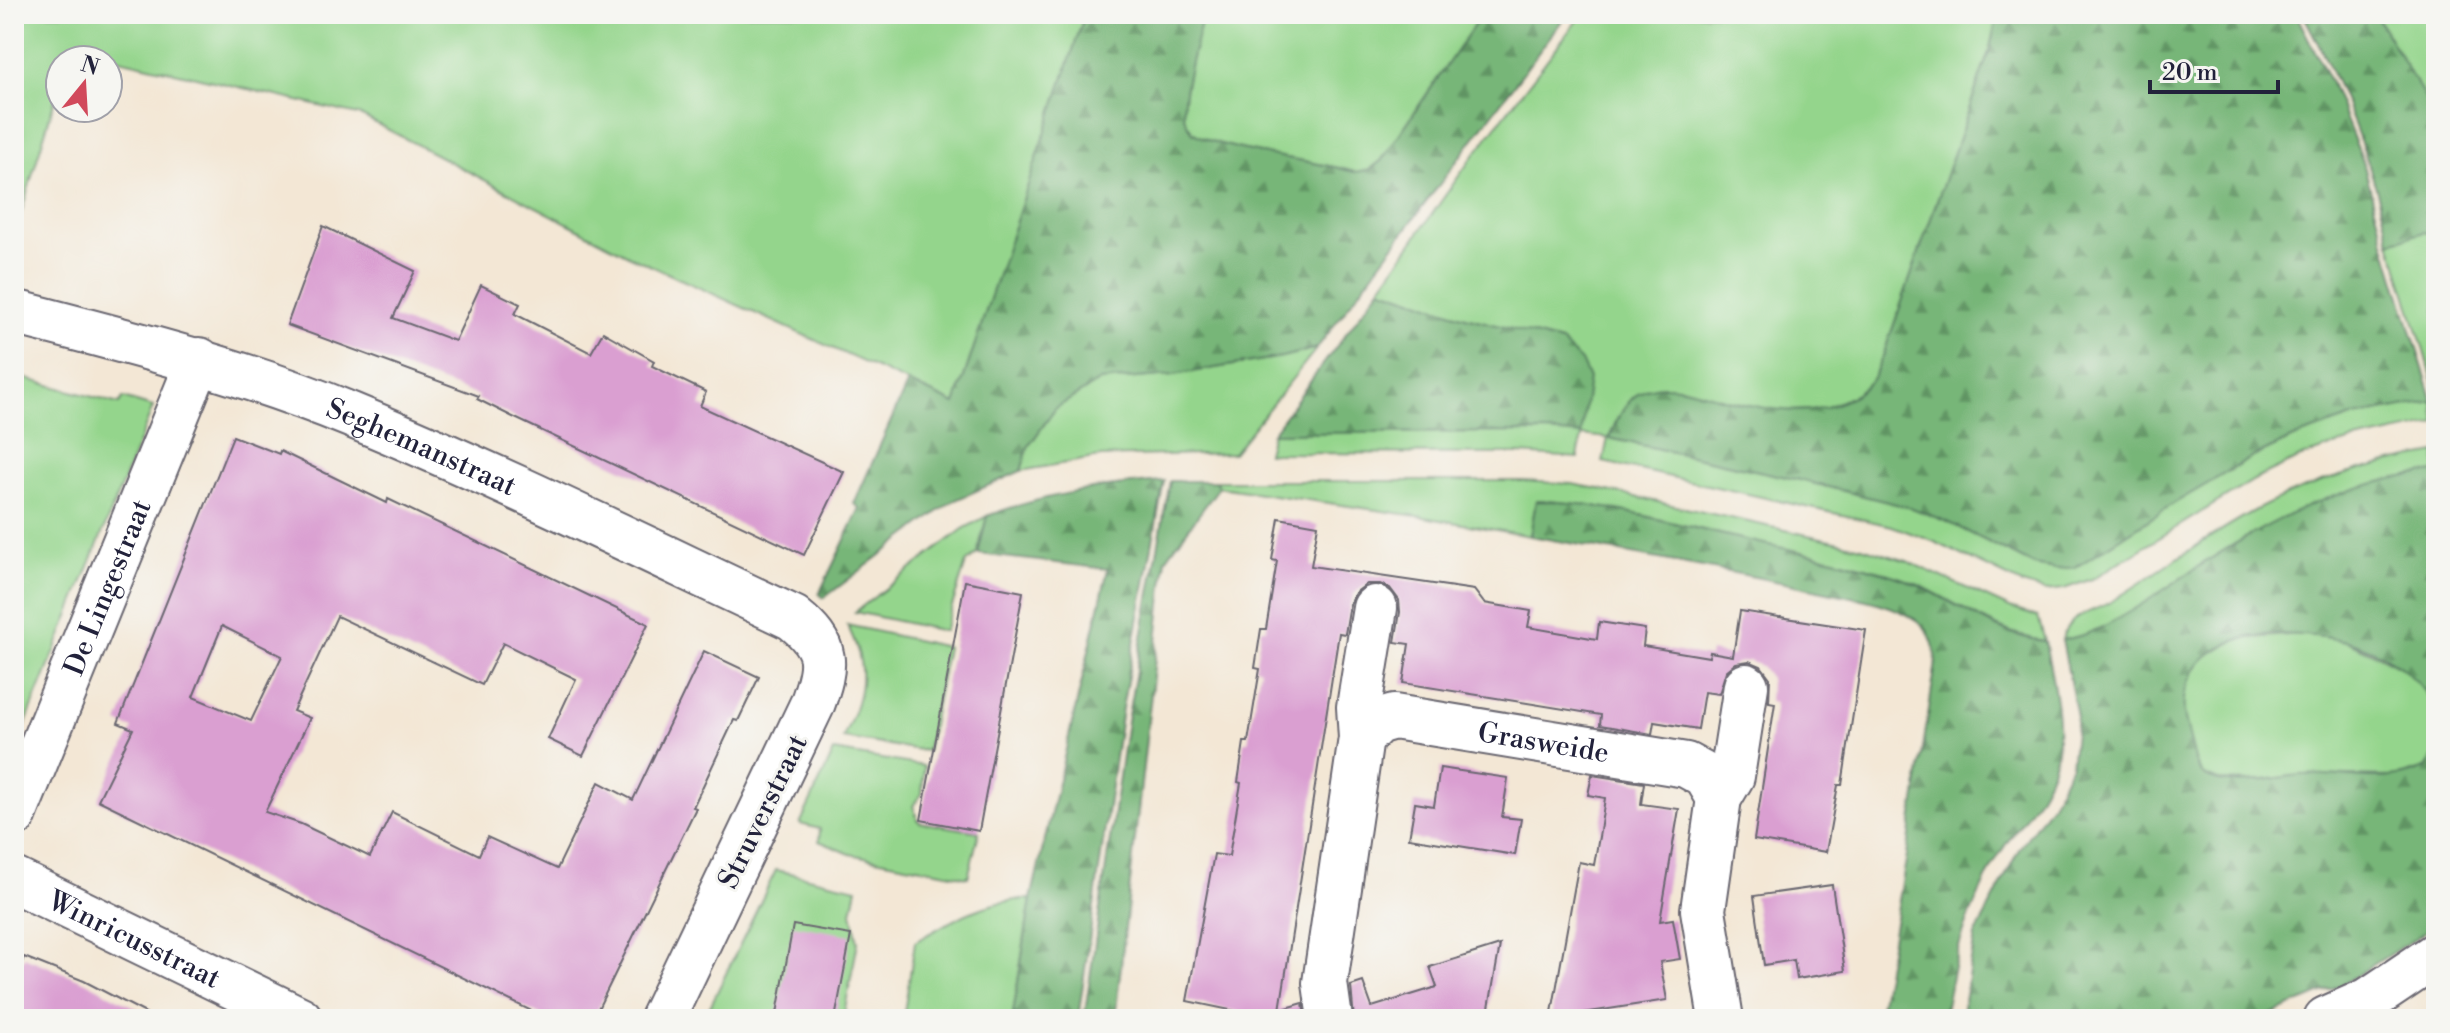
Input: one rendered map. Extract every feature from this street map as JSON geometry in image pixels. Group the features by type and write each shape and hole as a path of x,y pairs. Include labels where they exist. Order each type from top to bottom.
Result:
{"street":[{"name":"Seghemanstraat","path":"14,312 199,360 349,414 793,618 822,621"},
{"name":"De Lingestraat","path":"14,815 199,360"},
{"path":"1330,1019 1325,983 1361,738 1359,707 1375,608"},
{"name":"Struverstraat","path":"662,1019 812,705 822,679 824,663 822,621"},
{"path":"1721,1019 1703,910 1719,798 1732,776 1746,686"},
{"name":"Grasweide","path":"1361,738 1377,722 1394,717 1686,765 1706,776 1719,798"},
{"name":"Winricusstraat","path":"14,880 300,1019"},
{"path":"2326,1019 2369,1000 2436,955"}],"green space":[{"path":"14,14 1085,14 955,404 634,258 362,116 124,60 124,44 44,44 44,124 48,124 14,237 14,94 24,36 14,33"},
{"path":"1085,14 1203,14 1183,107 1193,132 1244,150 1354,172 1369,170 1381,161 1482,14 1567,14 1317,348 1173,375 1100,381 1056,408 1028,447 1021,471 951,502 824,598 819,594 860,508 854,504 908,382 955,404"},
{"path":"1203,14 1482,14 1381,161 1369,170 1354,172 1244,150 1193,132 1183,107"},
{"path":"1582,14 1998,14 1989,52 1883,356 1871,382 1850,397 1820,410 1783,411 1748,406 1681,387 1657,387 1618,417 1609,438 1912,508 1948,522 2034,565 2056,569 2076,567 2173,504 2253,457 2293,438 2355,416 2433,401 2436,424 2341,444 2304,456 2254,480 2092,579 2064,589 2045,591 2022,584 1935,542 1892,526 1603,462 1608,438 1582,435 1578,458 1518,454 1267,453 1272,433 1558,432 1561,342 1462,316 1380,288 1468,163"},
{"path":"1998,14 2296,14 2331,83 2363,161 2433,401 2355,416 2293,438 2253,457 2173,504 2076,567 2056,569 2034,565 1948,522 1912,508 1609,438 1632,398 1654,387 1681,388 1776,410 1796,411 1835,404 1853,396 1869,383 1883,356 1989,52"},
{"path":"2303,14 2375,14 2424,97 2436,109 2436,236 2425,232 2390,242 2354,125 2331,69"},
{"path":"2375,14 2436,14 2436,109 2424,97"},
{"path":"2425,232 2436,236 2436,390 2390,242"},
{"path":"1380,288 1462,316 1561,342 1581,361 1589,379 1581,435 1544,432 1272,433"},
{"path":"1317,348 1233,453 1100,457 1021,471 1028,447 1056,408 1100,381 1173,375"},
{"path":"16,376 119,404 123,398 153,407 14,753"},
{"path":"2436,453 2436,472 2386,481 2338,495 2292,514 2247,537 2133,611 2085,634 2062,640 2069,625 2081,615 2112,601 2201,543 2278,499 2344,474"},
{"path":"2436,472 2436,710 2418,683 2378,653 2331,638 2276,634 2240,639 2208,655 2191,676 2185,691 2184,706 2197,767 2214,780 2238,783 2312,774 2385,778 2426,768 2436,753 2436,925 2343,984 2260,1019 1961,1019 1975,936 2019,849 2053,802 2071,765 2077,717 2062,640 2089,633 2113,621 2202,564 2292,513 2338,494 2386,480"},
{"path":"1164,481 1122,708 1078,1019 1031,1019 1013,1014 1031,899 1108,569 978,554 987,516 1074,492"},
{"path":"1170,481 1215,481 1219,487 1166,559 1115,1019 1084,1019 1127,721"},
{"path":"1215,481 1522,481 1599,489 1862,547 1907,561 2010,608 2038,617 2045,641 2009,632 1912,582 1871,568 1642,515 1589,505 1536,501 1530,536 1219,487"},
{"path":"1536,501 1609,508 1862,566 1906,580 2008,632 2045,641 2058,723 2053,766 2039,797 1992,867 1974,906 1962,937 1943,1019 1878,1019 1936,662 1933,644 1925,628 1894,608 1868,600 1530,536"},
{"path":"987,516 977,554 966,563 944,631 855,612 963,529"},
{"path":"847,625 947,647 927,751 843,738 861,682 859,655"},
{"path":"2301,634 2344,640 2375,654 2406,670 2428,693 2436,710 2436,753 2426,768 2395,777 2302,775 2251,782 2219,781 2203,775 2196,763 2185,720 2182,699 2189,678 2206,655 2239,639"},
{"path":"834,751 924,766 922,794 913,806 919,822 979,832 968,877 850,854 819,841 820,829 800,824"},
{"path":"776,870 857,888 852,912 858,942 843,1019 704,1019"},
{"path":"1031,899 1013,1014 1031,1019 903,1019 915,942 985,907"}],"building":[{"path":"323,226 415,271 393,318 455,341 481,285 520,304 515,314 591,353 603,332 654,361 652,366 706,392 700,406 844,472 804,555 513,417 477,399 479,396 287,325"},
{"path":"233,436 279,454 280,451 387,503 388,499 648,624 583,756 548,739 576,679 503,643 482,685 337,616 293,711 310,718 265,812 301,824 370,857 392,812 479,855 487,837 557,869 599,782 633,800 704,651 759,677 738,721 734,720 693,807 696,808 593,1019 548,1019 98,800 133,729 118,723","holes":["222,626 282,656 251,721 193,697"]},
{"path":"1279,518 1318,525 1311,566 1474,590 1484,603 1531,611 1528,627 1597,639 1599,622 1645,629 1643,646 1709,657 1710,652 1733,656 1740,611 1866,630 1842,785 1838,785 1826,852 1754,840 1775,703 1769,702 1770,678 1761,666 1749,661 1736,663 1726,671 1719,694 1704,692 1698,729 1654,722 1652,734 1600,725 1601,715 1403,683 1409,644 1395,642 1399,600 1390,588 1367,584 1355,593 1345,634 1339,633 1280,1010 1303,1003 1305,1019 1273,1019 1187,1001 1214,854 1229,856 1244,742 1248,742 1260,669 1255,668 1261,629 1266,629 1277,561 1272,560"},
{"path":"965,581 1023,592 979,831 921,820"},
{"path":"1440,768 1508,778 1502,817 1521,819 1515,855 1409,838 1415,803 1434,806"},
{"path":"1592,775 1644,783 1641,804 1679,809 1660,921 1673,919 1680,959 1660,962 1667,1000 1551,1018 1579,862 1594,865 1600,831 1605,798 1588,795"},
{"path":"1832,885 1845,971 1797,979 1794,960 1764,965 1754,896"},
{"path":"793,925 851,935 835,1019 776,1019"},
{"path":"1500,945 1487,1019 1354,1019 1351,986 1363,982 1372,1007 1437,987 1430,967"},
{"path":"24,957 84,981 157,1019 14,1019 14,985"}]}
